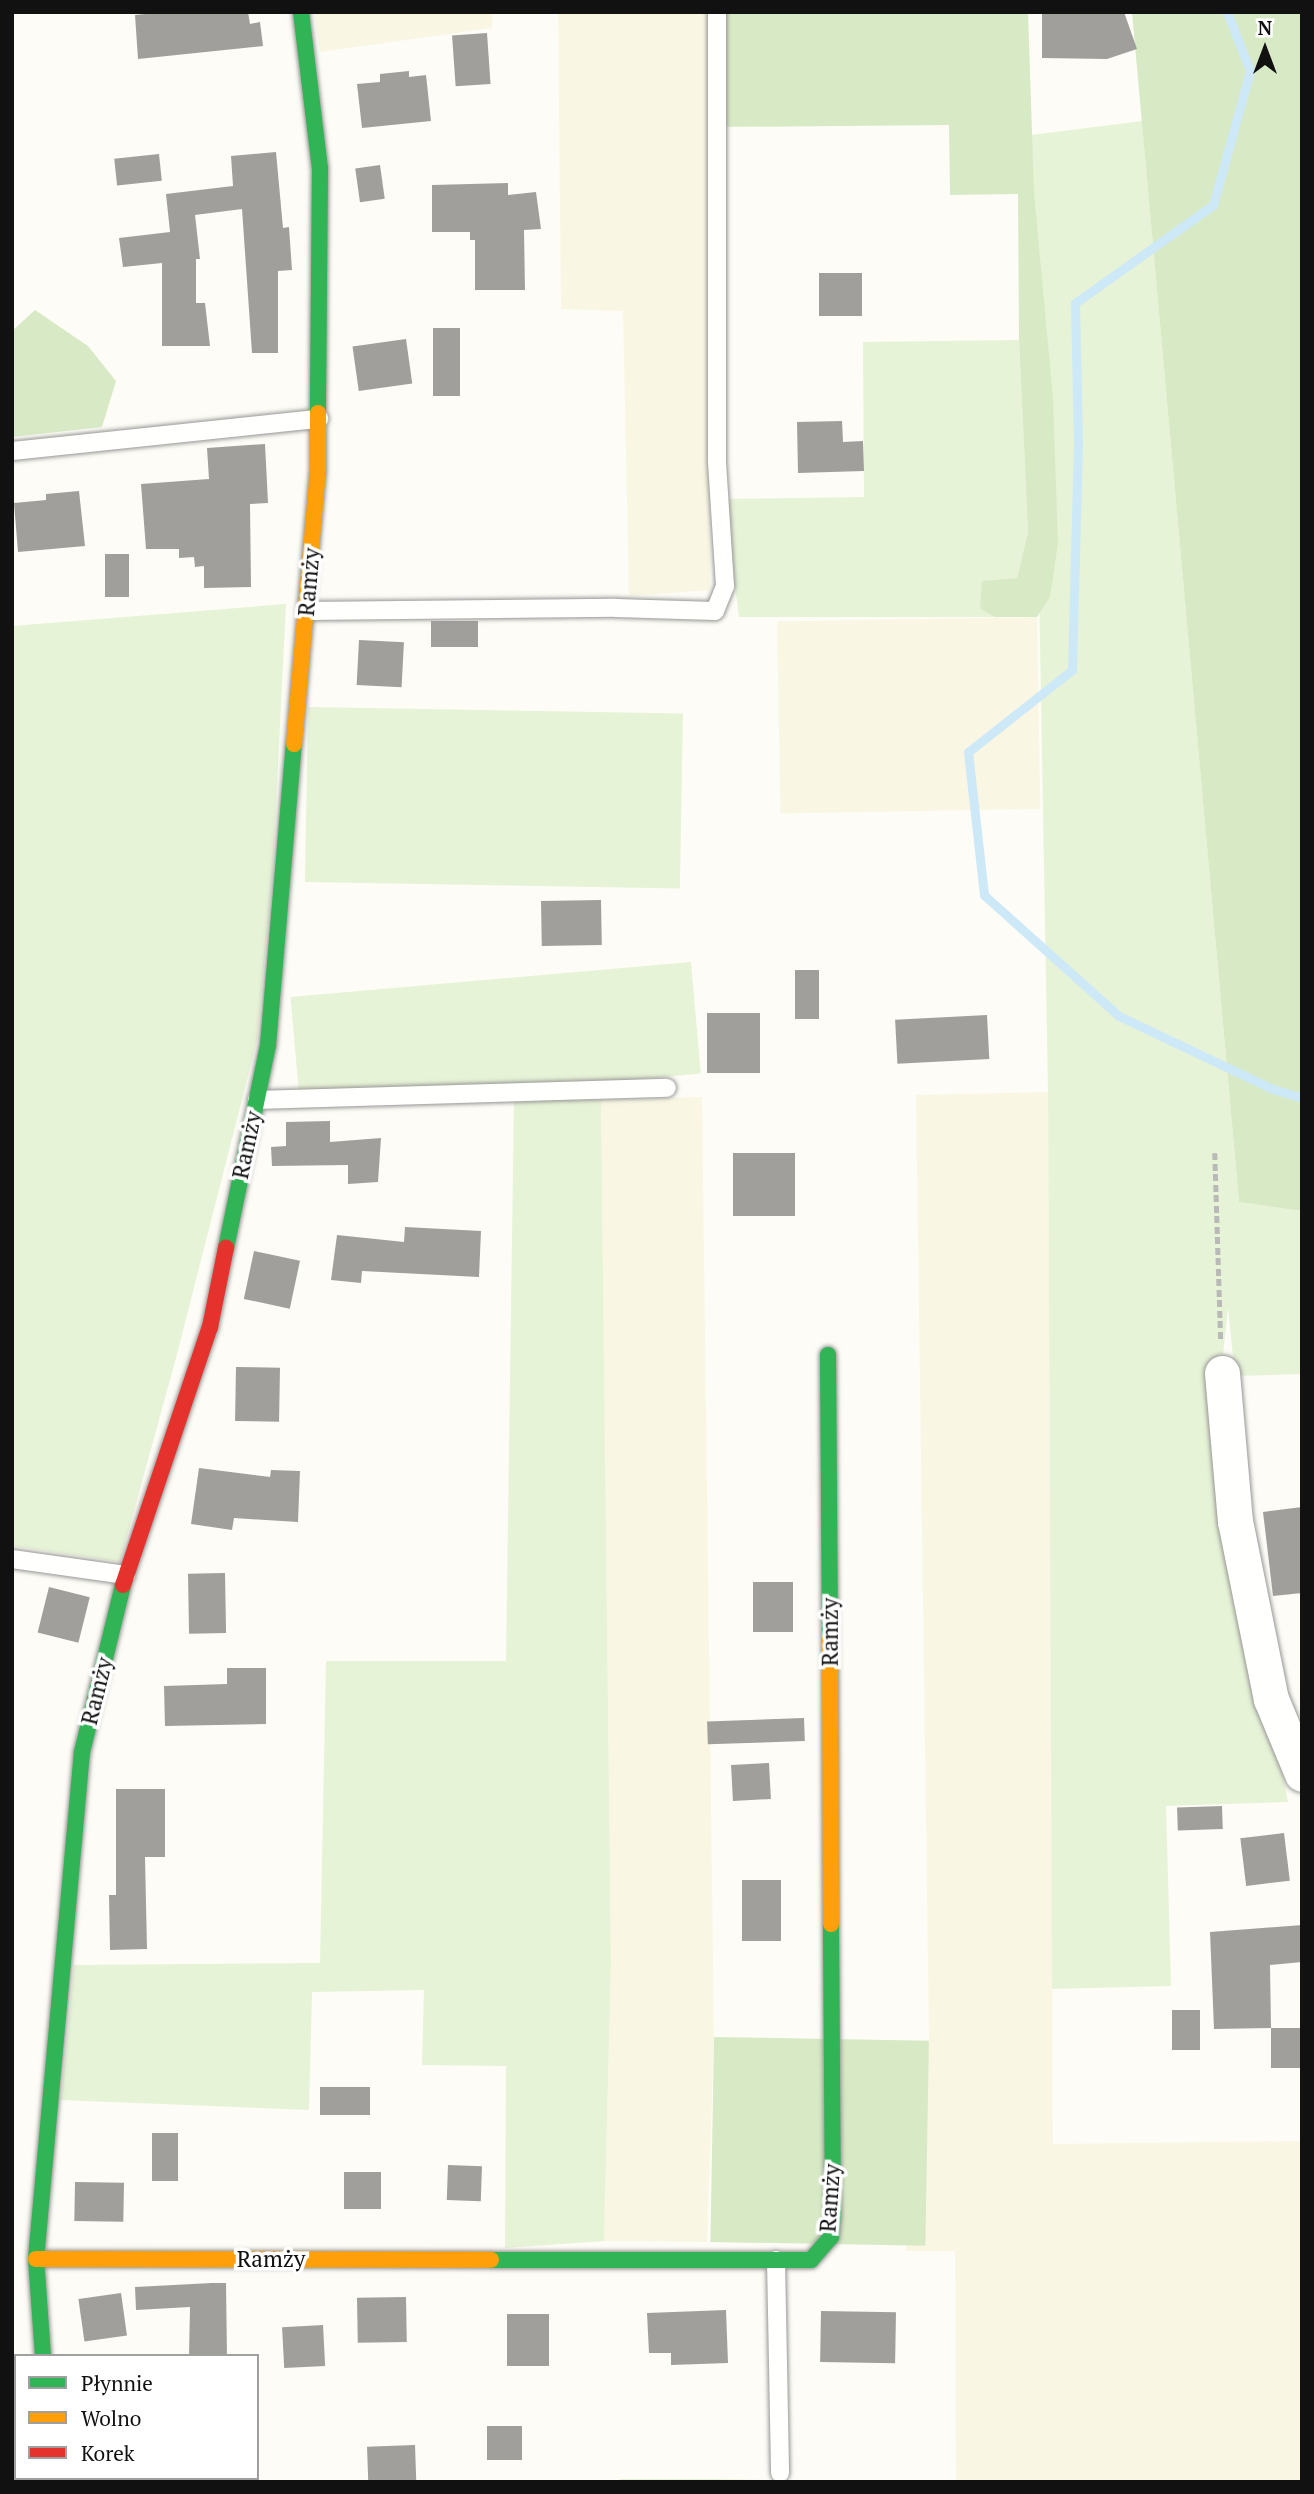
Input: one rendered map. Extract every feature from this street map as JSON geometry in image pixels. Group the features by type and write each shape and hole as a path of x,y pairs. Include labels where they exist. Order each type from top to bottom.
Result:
{"street":[{"name":"Ramży","path":"43,2354 36,2259 82,1752 126,1575 210,1327 268,1045 318,472 320,168 301,12"},
{"name":"Ramży","path":"36,2259 811,2260 831,2237 833,2216 828,1355"},
{"path":"1222,1373 1238,1535 1271,1699 1302,1774"}],"lane":[{"path":"306,611 616,608 715,611 725,586 717,461 716,12"},
{"path":"12,450 319,419"},
{"path":"257,1100 667,1088"},
{"path":"12,1559 126,1575"},
{"path":"776,2260 780,2473"}],"path":[{"path":"1215,1153 1222,1373"}],"shaded area":[{"path":"314,12 493,12 492,28 320,52"},
{"path":"558,12 708,12 710,590 629,596 623,311 561,309"},
{"path":"1037,617 1040,809 780,814 777,622"},
{"path":"1048,1092 1053,2144 1302,2141 1302,2482 956,2482 955,2251 906,2251 929,2040 916,1095"},
{"path":"702,1097 714,2037 707,2242 604,2241 611,1963 601,1100"}],"green space":[{"path":"722,12 1028,12 1034,192 1053,398 1058,543 1050,597 1037,617 995,617 980,609 982,581 1017,578 1028,532 1019,340 1018,194 950,195 949,125 720,127"},
{"path":"1132,12 1302,12 1302,1211 1239,1202"},
{"path":"1142,121 1239,1202 1302,1211 1302,1374 1235,1376 1228,1308 1215,1429 1288,1802 1166,1806 1171,1986 1052,1989 1048,1092 1031,135"},
{"path":"35,310 88,346 116,381 102,427 12,437 12,331"},
{"path":"1019,340 1028,532 1017,578 980,609 995,617 739,617 724,499 864,497 863,342"},
{"path":"286,604 273,866 257,1041 176,1358 120,1562 12,1546 12,626"},
{"path":"308,707 683,714 680,889 305,882"},
{"path":"691,962 701,1074 300,1109 291,997"},
{"path":"514,1097 601,1100 611,1963 604,2241 505,2248 506,2066 422,2065 424,1990 312,1992 309,2110 61,2100 74,1965 320,1963 326,1661 506,1661"},
{"path":"714,2037 929,2041 925,2246 710,2242"},
{"path":"620,2479 768,2479 620,2482"}],"building":[{"path":"166,12 248,12 250,24 260,22 263,46 138,59 135,15"},
{"path":"1042,12 1124,12 1137,49 1107,59 1042,58"},
{"path":"487,33 491,84 456,86 452,35"},
{"path":"409,71 409,77 426,75 431,121 362,128 357,84 380,82 380,74"},
{"path":"276,152 283,228 289,227 292,270 278,271 278,353 252,353 242,209 195,215 200,259 196,259 196,303 205,303 210,346 162,346 162,263 123,267 119,238 170,232 166,194 233,186 231,156"},
{"path":"159,154 162,181 117,186 114,159"},
{"path":"380,165 385,199 360,202 355,168"},
{"path":"508,183 508,195 536,192 541,229 524,230 525,290 475,290 475,240 470,240 470,232 432,232 432,185"},
{"path":"819,273 862,273 862,316 819,316"},
{"path":"433,328 460,328 460,396 433,396"},
{"path":"406,339 412,384 359,391 353,347"},
{"path":"842,421 843,442 863,441 864,471 798,473 797,422"},
{"path":"265,444 268,503 250,504 251,587 204,588 204,566 195,567 194,557 179,558 179,549 146,549 141,484 209,479 207,448"},
{"path":"79,491 85,546 18,552 14,503 46,500 46,494"},
{"path":"105,554 129,554 129,597 105,597"},
{"path":"431,621 478,621 478,647 431,647"},
{"path":"359,640 404,642 402,687 357,685"},
{"path":"601,900 602,945 542,946 541,901"},
{"path":"795,970 819,970 819,1019 795,1019"},
{"path":"707,1013 760,1013 760,1073 707,1073"},
{"path":"987,1015 989,1059 897,1064 895,1020"},
{"path":"330,1121 330,1142 381,1138 378,1182 348,1184 348,1165 272,1166 271,1147 286,1146 286,1122"},
{"path":"733,1153 795,1153 795,1216 733,1216"},
{"path":"405,1227 481,1231 479,1277 362,1271 361,1283 331,1280 337,1235 404,1242"},
{"path":"254,1251 300,1261 290,1309 244,1299"},
{"path":"236,1367 280,1368 279,1422 235,1421"},
{"path":"199,1468 270,1477 271,1470 300,1471 298,1522 234,1518 232,1530 191,1524"},
{"path":"1302,1507 1302,1593 1273,1596 1263,1512"},
{"path":"225,1573 226,1633 189,1634 188,1574"},
{"path":"753,1582 793,1582 793,1632 753,1632"},
{"path":"49,1587 90,1597 78,1643 38,1633"},
{"path":"227,1668 266,1668 266,1724 165,1726 164,1686 227,1684"},
{"path":"804,1718 805,1741 708,1744 707,1721"},
{"path":"769,1763 771,1799 733,1801 731,1765"},
{"path":"116,1789 165,1789 165,1857 145,1857 147,1949 110,1950 109,1895 116,1895"},
{"path":"1222,1806 1223,1829 1178,1831 1177,1808"},
{"path":"1284,1833 1290,1881 1246,1886 1240,1838"},
{"path":"742,1880 781,1880 781,1941 742,1941"},
{"path":"1302,1925 1302,1962 1270,1965 1271,2028 1214,2029 1210,1932"},
{"path":"1172,2010 1200,2010 1200,2050 1172,2050"},
{"path":"1271,2028 1302,2028 1302,2068 1271,2068"},
{"path":"320,2087 370,2087 370,2115 320,2115"},
{"path":"152,2133 178,2133 178,2181 152,2181"},
{"path":"448,2165 482,2166 481,2201 447,2200"},
{"path":"344,2172 381,2172 381,2209 344,2209"},
{"path":"75,2182 124,2183 123,2222 74,2221"},
{"path":"226,2283 227,2354 189,2354 190,2307 136,2310 135,2287"},
{"path":"121,2293 127,2336 84,2342 78,2299"},
{"path":"406,2297 407,2342 358,2343 357,2298"},
{"path":"726,2310 728,2363 671,2365 671,2353 649,2353 647,2313"},
{"path":"821,2311 896,2312 895,2363 820,2362"},
{"path":"507,2314 549,2314 549,2366 507,2366"},
{"path":"323,2325 325,2366 284,2368 282,2327"},
{"path":"487,2426 522,2426 522,2460 487,2460"},
{"path":"415,2445 416,2482 368,2482 367,2447"}],"waterway":[{"path":"1227,12 1250,71 1213,205 1075,303 1078,442 1072,670 968,752 984,895 1119,1016 1273,1089 1302,1098"}],"traffic: fast":[{"path":"301,12 320,168 318,413"},
{"path":"226,1248 268,1045 294,744"},
{"path":"828,1355 830,1638"},
{"path":"43,2354 36,2259 82,1752 123,1585"},
{"path":"491,2260 811,2260 831,2237 833,2216 831,1924"}],"traffic: slow":[{"path":"294,744 318,472 318,413"},
{"path":"830,1638 831,1924"},
{"path":"36,2259 491,2260"}],"traffic: jam":[{"path":"123,1585 210,1327 226,1248"}]}
